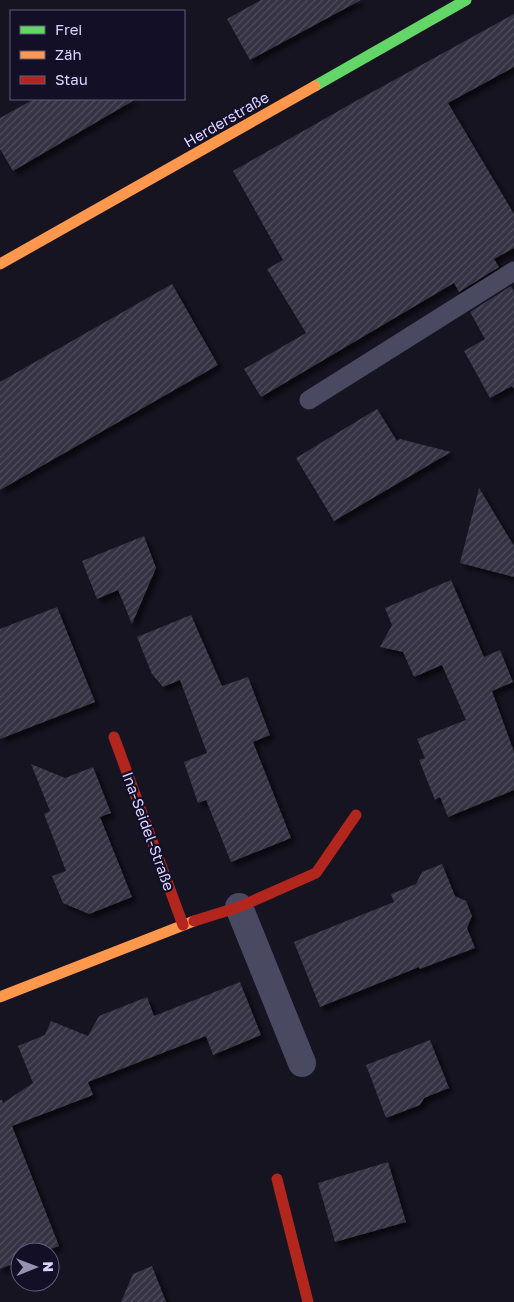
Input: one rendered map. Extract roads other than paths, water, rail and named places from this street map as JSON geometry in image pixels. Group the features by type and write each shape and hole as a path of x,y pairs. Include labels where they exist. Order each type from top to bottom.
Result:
{"street":[{"name":"Herderstraße","path":"0,264 466,0"},
{"name":"Ina-Seidel-Straße","path":"114,737 183,925"},
{"path":"0,997 183,925 240,906 316,873 356,814"},
{"path":"240,906 302,1063"},
{"path":"277,1179 308,1302"}],"lane":[{"path":"309,400 514,271"}]}
